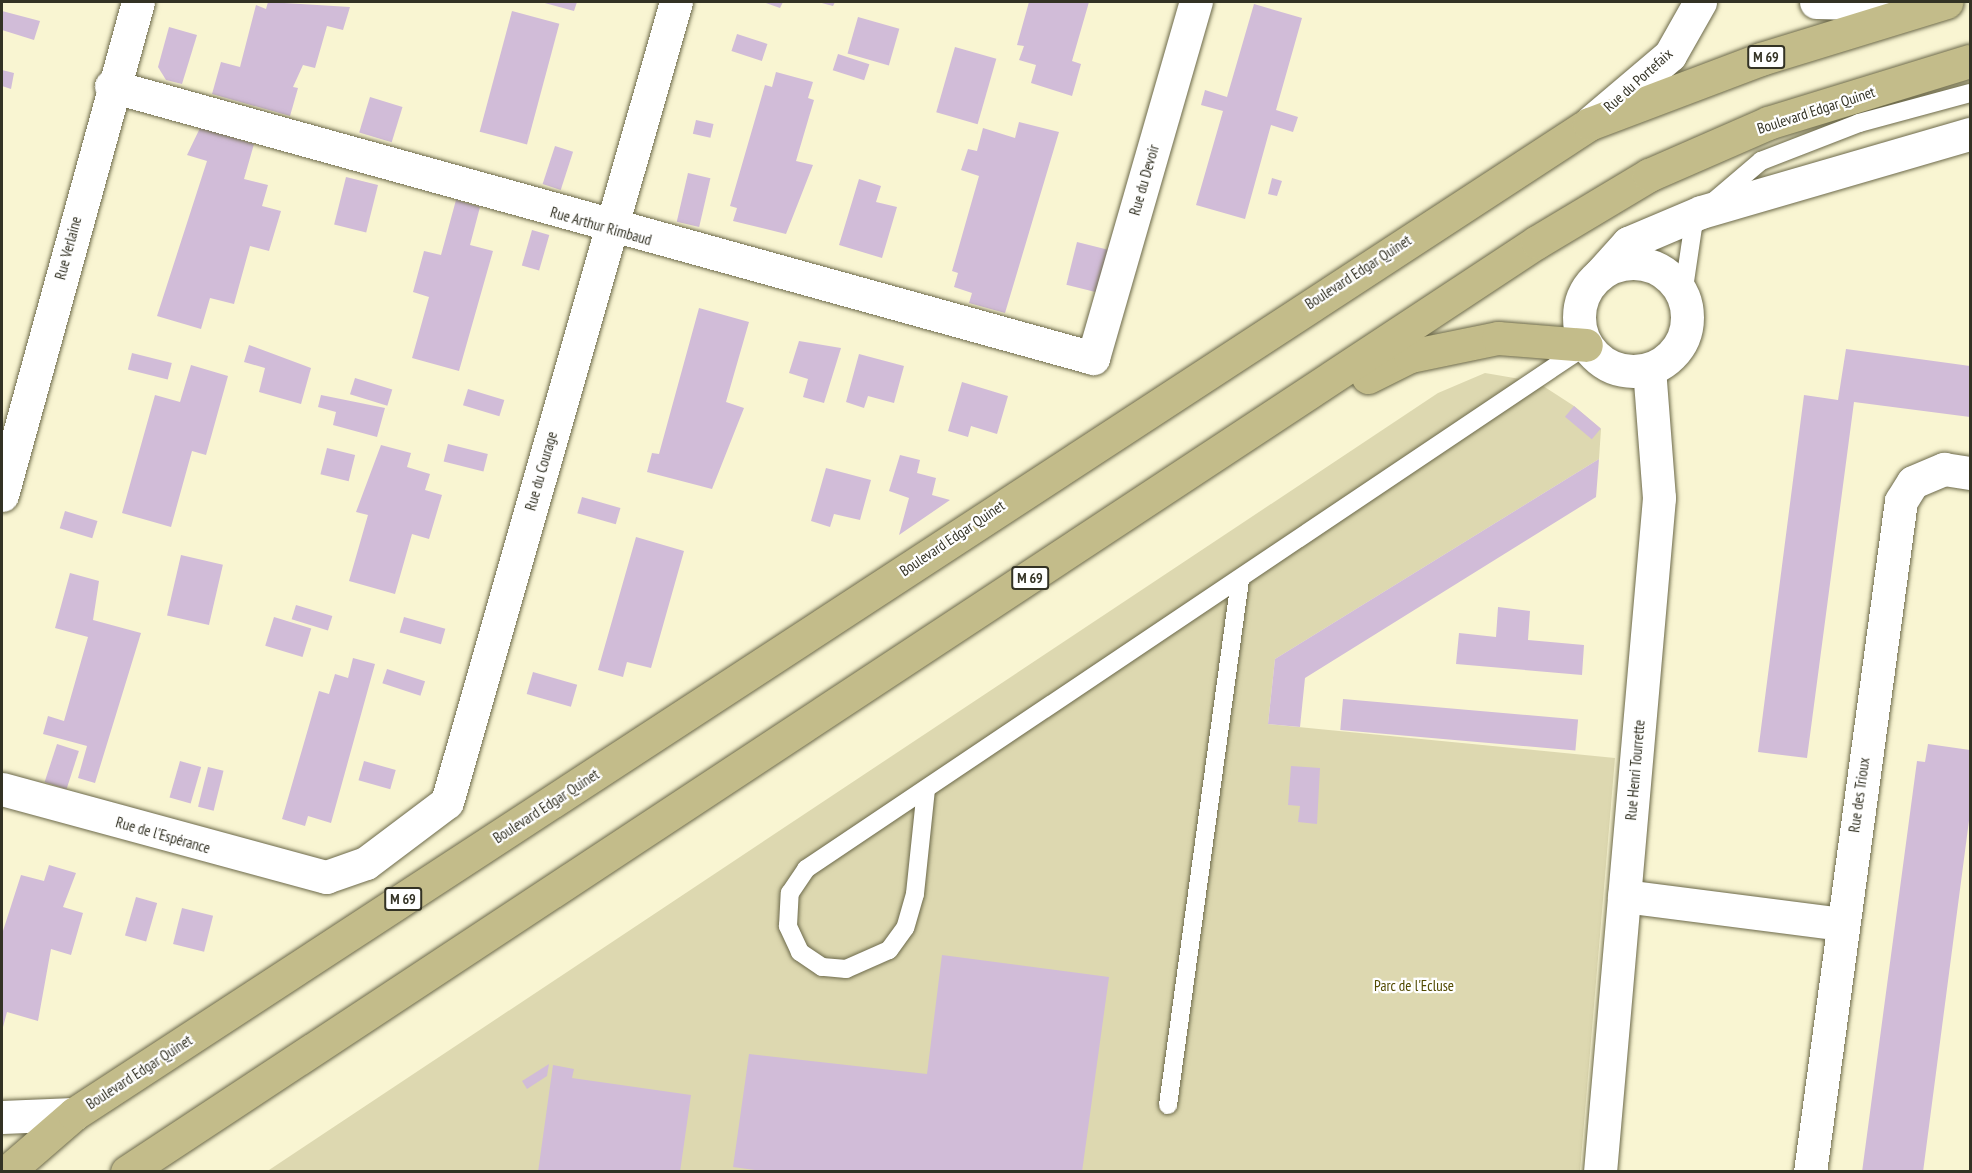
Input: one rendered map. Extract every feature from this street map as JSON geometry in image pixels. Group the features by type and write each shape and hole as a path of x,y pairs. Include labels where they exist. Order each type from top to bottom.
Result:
{"main road":[{"name":"Boulevard Edgar Quinet","path":"7,1172 74,1114 1589,124 1761,59 1940,3"},
{"name":"Boulevard Edgar Quinet","path":"127,1172 1248,436 1537,243 1649,175 1768,123 1971,61"},
{"path":"1248,436 1410,356 1498,338 1586,345"}],"street":[{"name":"Rue Verlaine","path":"2,495 111,86 138,2"},
{"name":"Rue du Courage","path":"326,877 366,863 447,802 676,2"},
{"name":"Rue du Devoir","path":"1093,358 1196,2"},
{"name":"Rue du Portefaix","path":"1589,124 1670,55 1700,2"},
{"path":"1816,2 1940,3"},
{"name":"Rue Arthur Rimbaud","path":"111,86 611,229 1093,358"},
{"path":"1600,274 1614,266 1646,264 1661,271 1683,295 1686,331 1666,360 1649,369 1614,368 1586,345 1579,314 1589,285 1628,243 1701,212 1971,134"},
{"name":"Rue Henri Tourrette","path":"1600,1172 1659,498 1649,369"},
{"name":"Rue des Trioux","path":"1810,1172 1901,501 1913,482 1944,469 1971,473"},
{"name":"Rue de l'Espérance","path":"2,789 326,877"},
{"path":"1624,896 1842,924"},
{"path":"2,1117 74,1114"}],"lane":[{"name":"Boulevard Edgar Quinet","path":"1701,212 1761,161 1859,123 1971,93"},
{"path":"1683,295 1693,227 1701,212"},
{"path":"926,789 915,894 905,928 889,950 846,969 822,967 800,952 788,926 790,893 806,869 926,789 1240,580 1586,345"},
{"path":"1168,1105 1240,580"}],"green space":[{"name":"Parc de l'Ecluse","path":"1485,373 1537,382 1574,406 1601,429 1599,459 1275,659 1268,724 1615,758 1580,1171 266,1172 1438,393"}],"building":[{"path":"268,2 350,7 343,30 327,26 315,68 303,65 293,87 298,88 290,116 212,94 221,62 240,67 256,5 266,9"},
{"path":"541,2 577,2 574,11"},
{"path":"763,2 783,2 780,8"},
{"path":"818,2 835,2 833,6"},
{"path":"1029,2 1089,2 1072,61 1081,64 1072,96 1031,83 1036,65 1019,60 1024,46 1017,45"},
{"path":"1254,4 1302,18 1276,110 1298,117 1293,132 1271,125 1245,219 1196,205 1223,111 1201,105 1205,90 1227,97"},
{"path":"2,11 40,21 34,40 2,30"},
{"path":"512,11 559,24 527,144 480,132"},
{"path":"858,17 899,29 889,65 848,54"},
{"path":"169,27 197,35 182,84 166,80 158,67"},
{"path":"737,34 767,44 762,61 731,51"},
{"path":"955,47 996,59 978,124 936,112"},
{"path":"838,54 869,64 864,80 833,70"},
{"path":"2,70 14,73 11,89 2,86"},
{"path":"776,72 813,82 808,98 814,100 796,161 813,165 786,234 733,221 737,208 730,206 765,85 772,87"},
{"path":"370,97 403,107 392,142 359,132"},
{"path":"696,120 714,124 710,138 693,134"},
{"path":"1019,122 1059,132 1005,313 969,303 972,293 954,287 958,273 952,271 979,176 961,170 968,149 977,151 983,128 1015,138"},
{"path":"200,128 254,144 244,179 268,185 262,206 281,211 269,251 250,246 234,304 210,298 201,329 157,316 207,161 187,155"},
{"path":"555,146 573,152 561,190 543,184"},
{"path":"688,173 710,178 699,227 677,222"},
{"path":"346,177 378,185 366,233 334,225"},
{"path":"1272,178 1282,181 1277,196 1268,194"},
{"path":"859,179 881,186 876,202 897,207 882,258 839,245"},
{"path":"456,200 480,207 470,245 493,251 459,371 412,358 429,297 413,292 424,251 441,255"},
{"path":"532,230 549,235 539,271 522,266"},
{"path":"1077,242 1108,250 1097,292 1066,285"},
{"path":"699,308 749,322 726,402 744,408 712,489 647,472 652,453 659,454"},
{"path":"799,341 841,348 824,403 803,397 808,379 789,373"},
{"path":"249,345 311,368 301,404 259,392 265,368 244,362"},
{"path":"1846,349 1970,366 1970,417 1854,402 1807,758 1758,752 1804,395 1838,400"},
{"path":"132,353 172,363 168,379 128,369"},
{"path":"859,354 904,366 894,403 868,396 864,408 846,402"},
{"path":"191,365 228,376 206,455 192,451 171,527 122,513 155,395 180,402"},
{"path":"355,378 392,389 387,406 350,394"},
{"path":"962,382 1008,396 997,434 971,426 968,437 948,431"},
{"path":"468,389 504,400 499,416 463,405"},
{"path":"321,395 385,408 377,437 333,425 336,412 318,407"},
{"path":"1574,406 1601,428 1592,439 1565,417"},
{"path":"448,444 488,454 483,471 444,461"},
{"path":"381,445 411,453 407,467 430,474 425,490 442,495 429,539 412,534 395,594 349,581 368,515 356,512"},
{"path":"327,448 355,455 349,481 320,474"},
{"path":"900,455 920,460 917,473 936,478 932,495 950,500 899,535 909,498 889,491"},
{"path":"1599,459 1596,497 1305,678 1300,727 1268,724 1275,659"},
{"path":"826,468 871,480 860,520 834,514 830,527 811,521"},
{"path":"582,497 620,508 616,524 577,513"},
{"path":"65,511 98,521 92,538 60,528"},
{"path":"636,537 684,551 651,668 627,662 623,677 598,670"},
{"path":"181,555 223,565 209,625 167,615"},
{"path":"70,573 99,581 93,620 141,633 95,783 78,778 87,746 43,734 48,716 64,721 88,637 55,628"},
{"path":"296,605 332,616 328,630 292,619"},
{"path":"1498,607 1530,611 1528,640 1584,645 1582,675 1456,664 1459,633 1496,637"},
{"path":"274,617 311,628 303,657 265,646"},
{"path":"404,617 445,629 441,644 400,632"},
{"path":"353,658 375,664 331,823 308,816 305,826 282,819 319,691 329,694 335,674 348,678"},
{"path":"387,669 425,681 420,696 382,683"},
{"path":"533,672 577,685 571,707 527,694"},
{"path":"1343,699 1578,720 1575,750 1340,730"},
{"path":"57,744 79,751 67,789 45,782"},
{"path":"1928,744 1970,750 1970,813 1923,1172 1862,1172 1917,761 1925,762"},
{"path":"180,761 201,767 191,804 170,798"},
{"path":"364,761 396,770 390,789 358,780"},
{"path":"1291,766 1320,768 1317,824 1298,822 1300,806 1288,805"},
{"path":"208,767 224,771 214,811 198,807"},
{"path":"49,865 76,873 63,907 83,913 71,955 51,949 38,1021 7,1012 2,1031 2,934 21,875 44,881"},
{"path":"136,897 157,903 146,942 125,935"},
{"path":"182,908 213,916 204,952 173,944"},
{"path":"942,955 1109,977 1082,1172 769,1172 733,1167 749,1054 927,1074"},
{"path":"549,1064 547,1076 527,1089 522,1081"},
{"path":"553,1065 574,1069 572,1078 691,1095 680,1172 538,1172"}]}
